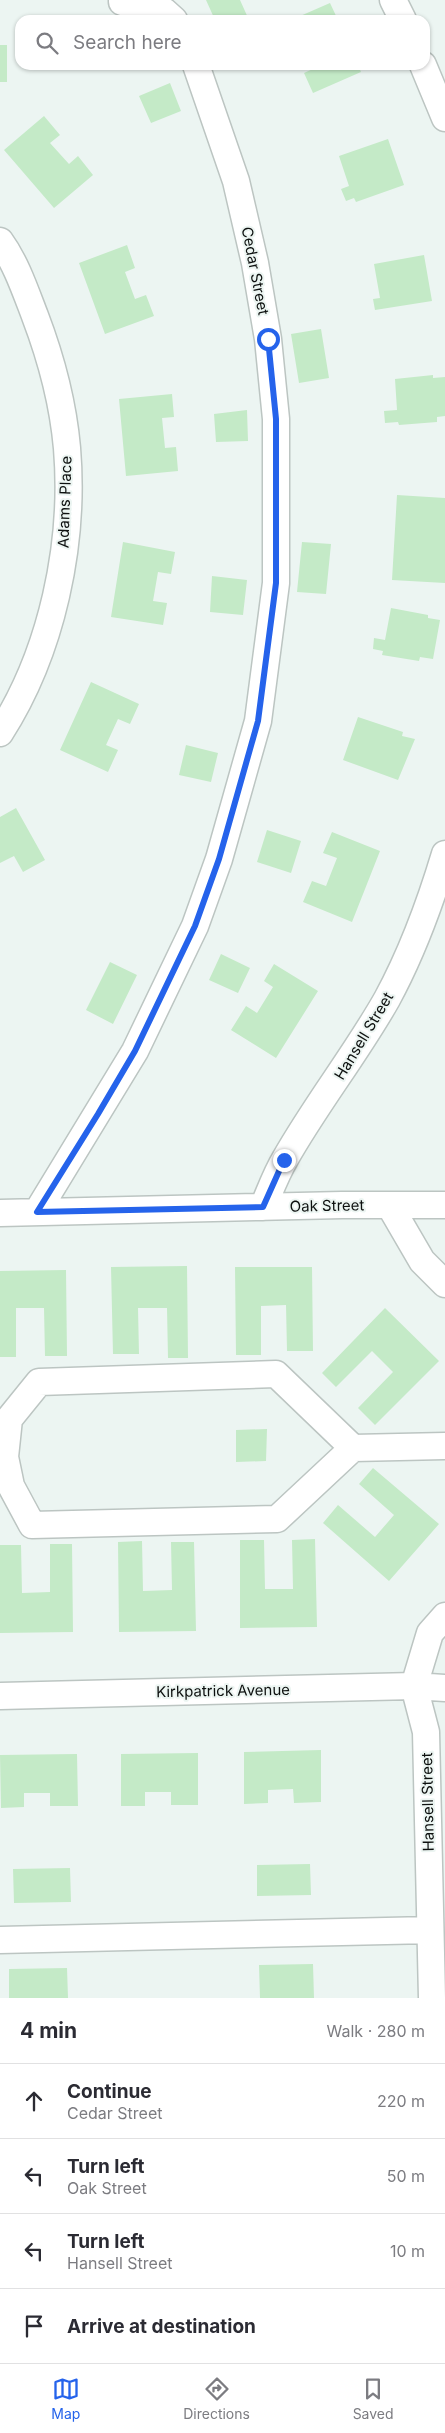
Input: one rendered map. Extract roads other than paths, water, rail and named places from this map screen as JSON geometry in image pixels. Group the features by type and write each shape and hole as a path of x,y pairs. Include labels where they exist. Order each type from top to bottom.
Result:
{"street":[{"path":"122,0 122,2 164,11 168,15"},
{"path":"394,0 401,15"},
{"name":"Cedar Street","path":"37,1212 135,1051 195,926 219,859 258,721 276,583 276,419 268,339 255,263 236,181 198,70"},
{"path":"425,70 445,118"},
{"name":"Adams Place","path":"0,241 20,277 46,346 62,413 69,481 64,549 48,629 29,682 0,733"},
{"name":"Hansell Street","path":"263,1207 284,1160 388,998 432,898 445,854"},
{"name":"Oak Street","path":"0,1213 342,1205 445,1205"},
{"path":"390,1206 422,1262 445,1284"},
{"path":"353,1448 276,1374 39,1382 9,1419 4,1457 11,1486 32,1525 277,1520 353,1448 445,1446"},
{"path":"414,1686 430,1633 445,1616"},
{"name":"Hansell Street","path":"414,1686 426,1732 432,1998"},
{"name":"Kirkpatrick Avenue","path":"0,1696 414,1686 445,1688"},
{"path":"0,1940 430,1930"}]}
